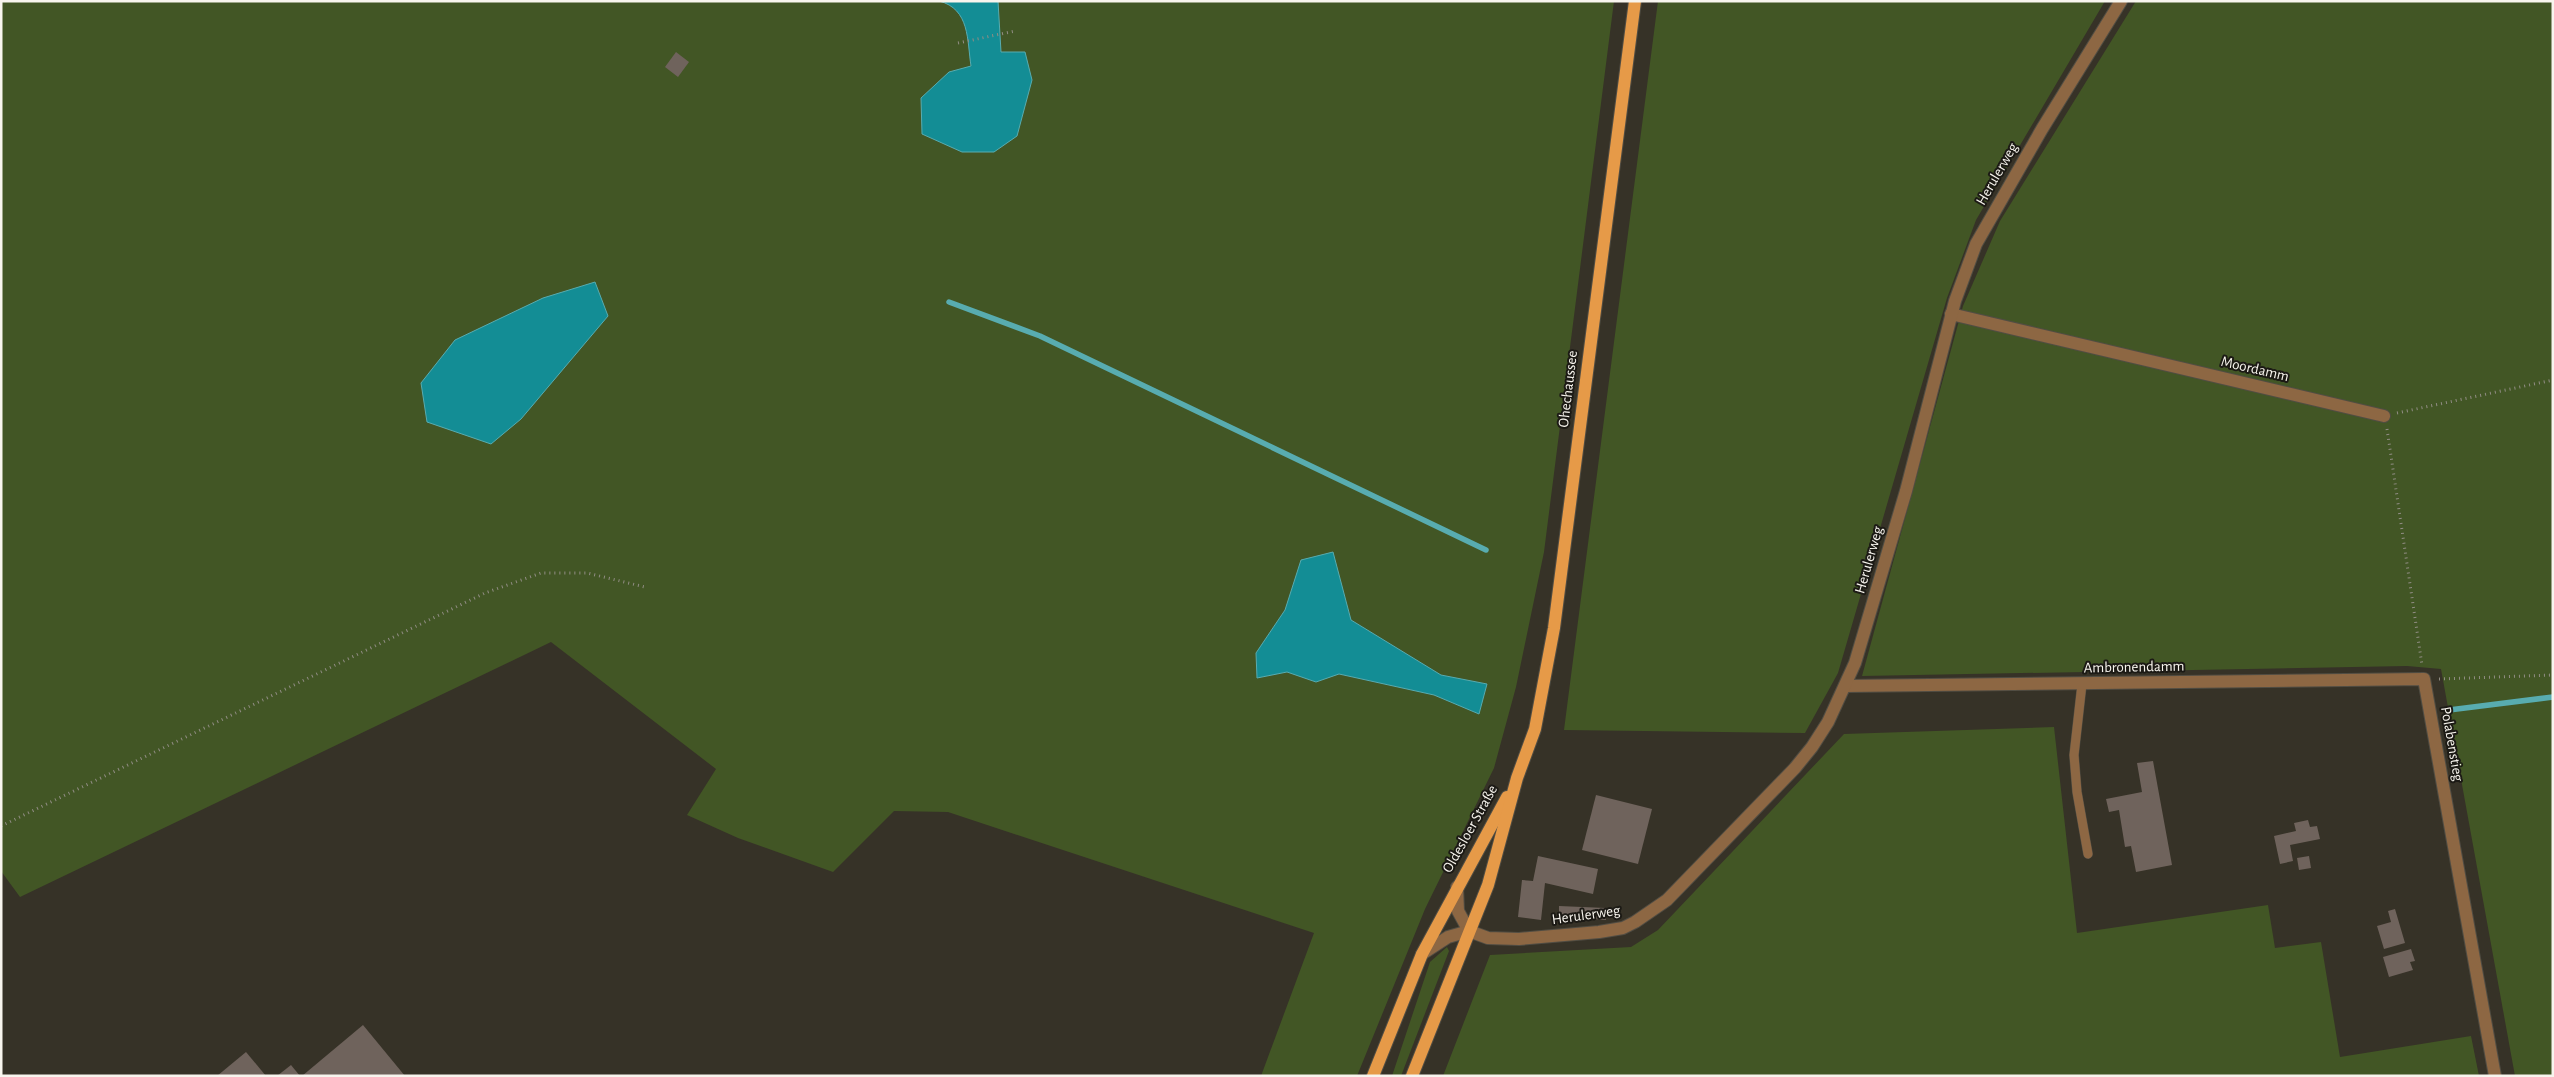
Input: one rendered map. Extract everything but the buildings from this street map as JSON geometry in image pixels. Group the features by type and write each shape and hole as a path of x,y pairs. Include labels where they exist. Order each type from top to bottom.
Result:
{"main road":[{"name":"Ohechaussee","path":"1518,778 1535,729 1548,668 1636,1"},
{"name":"Oldesloer Straße","path":"1373,1076 1422,954 1518,778"},
{"name":"Oldesloer Straße","path":"1412,1076 1488,884 1518,778"}],"street":[{"name":"Herulerweg","path":"1469,931 1488,938 1505,940 1600,932 1624,928 1648,915 1686,882 1795,768 1828,722 1855,663 1906,491 1951,314 1976,244 2032,146 2121,1"},
{"name":"Moordamm","path":"1951,314 2384,416"},
{"name":"Ambronendamm","path":"1845,686 2424,679"},
{"name":"Polabenstieg","path":"2424,679 2496,1076"},
{"path":"1422,954 1448,937 1469,931 1458,911 1458,886"}],"lane":[{"path":"2082,684 2074,755 2077,792 2088,854"}],"path":[{"path":"958,43 1015,31"},
{"path":"2553,380 2384,416 2424,679 2553,675"},
{"path":"1,826 484,593 541,573 587,573 644,587"}],"green space":[{"path":"1,1 1614,1 1544,552 1516,687 1494,768 1425,909 1357,1076 1261,1076 1314,933 948,812 894,811 833,872 738,838 687,815 716,769 551,642 20,897 1,871","holes":["1333,553 1351,620 1441,675 1487,684 1479,714 1434,695 1338,674 1316,682 1287,672 1257,678 1256,653 1285,610"]},
{"path":"1658,1 2105,1 1976,220 1947,298 1838,673 1805,733 1564,730"},
{"path":"2136,1 2553,1 2553,1076 2515,1076 2441,669 2407,666 1862,676 1963,306 2000,221"},
{"path":"2054,727 2077,933 2268,905 2275,948 2321,942 2340,1057 2471,1036 2479,1076 1443,1076 1490,955 1631,947 1658,930 1844,734"},
{"path":"1447,947 1449,951 1401,1076 1392,1076 1430,962"}],"water":[{"path":"939,1 998,1 1001,52 1025,52 1032,80 1017,136 994,152 962,152 922,134 921,98 949,72 971,66 967,36 962,18 949,5"},
{"path":"595,282 608,316 521,419 491,444 427,422 421,383 455,340 543,298"},
{"path":"1333,552 1351,620 1441,675 1487,684 1479,714 1434,695 1339,674 1316,682 1287,672 1257,678 1256,653 1285,610 1301,560"}],"waterway":[{"path":"949,302 1040,336 1486,550"},
{"path":"2449,710 2553,697"}]}
